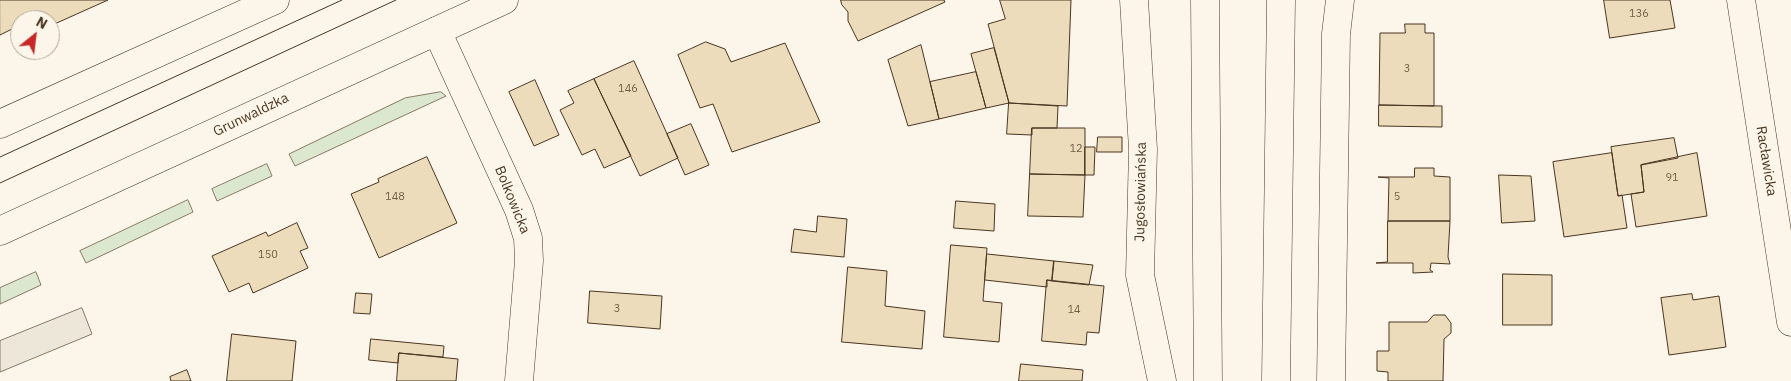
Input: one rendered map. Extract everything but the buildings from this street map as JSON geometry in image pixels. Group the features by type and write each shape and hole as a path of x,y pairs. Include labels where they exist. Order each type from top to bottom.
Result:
{"street":[{"path":"0,124 275,0"},
{"name":"Grunwaldzka","path":"0,231 504,0"},
{"name":"Jugosłowiańska","path":"1134,0 1142,149 1140,275 1162,381"},
{"path":"1205,0 1208,381"},
{"path":"1276,381 1281,0"},
{"path":"1331,381 1336,34 1340,0"},
{"name":"Racławicka","path":"1741,0 1791,322"},
{"name":"Bolkowicka","path":"437,31 519,210 528,238 529,261 518,381"}],"green space":[{"path":"441,92 446,96 295,166 289,154 405,98"},
{"path":"267,164 272,176 217,201 212,189"},
{"path":"188,200 193,212 86,263 80,251"},
{"path":"36,272 41,285 0,304 0,288"}],"shaded area":[{"path":"82,308 92,334 0,372 0,341"}],"tram line":[{"path":"0,157 342,0"},
{"path":"0,183 396,0"}]}
